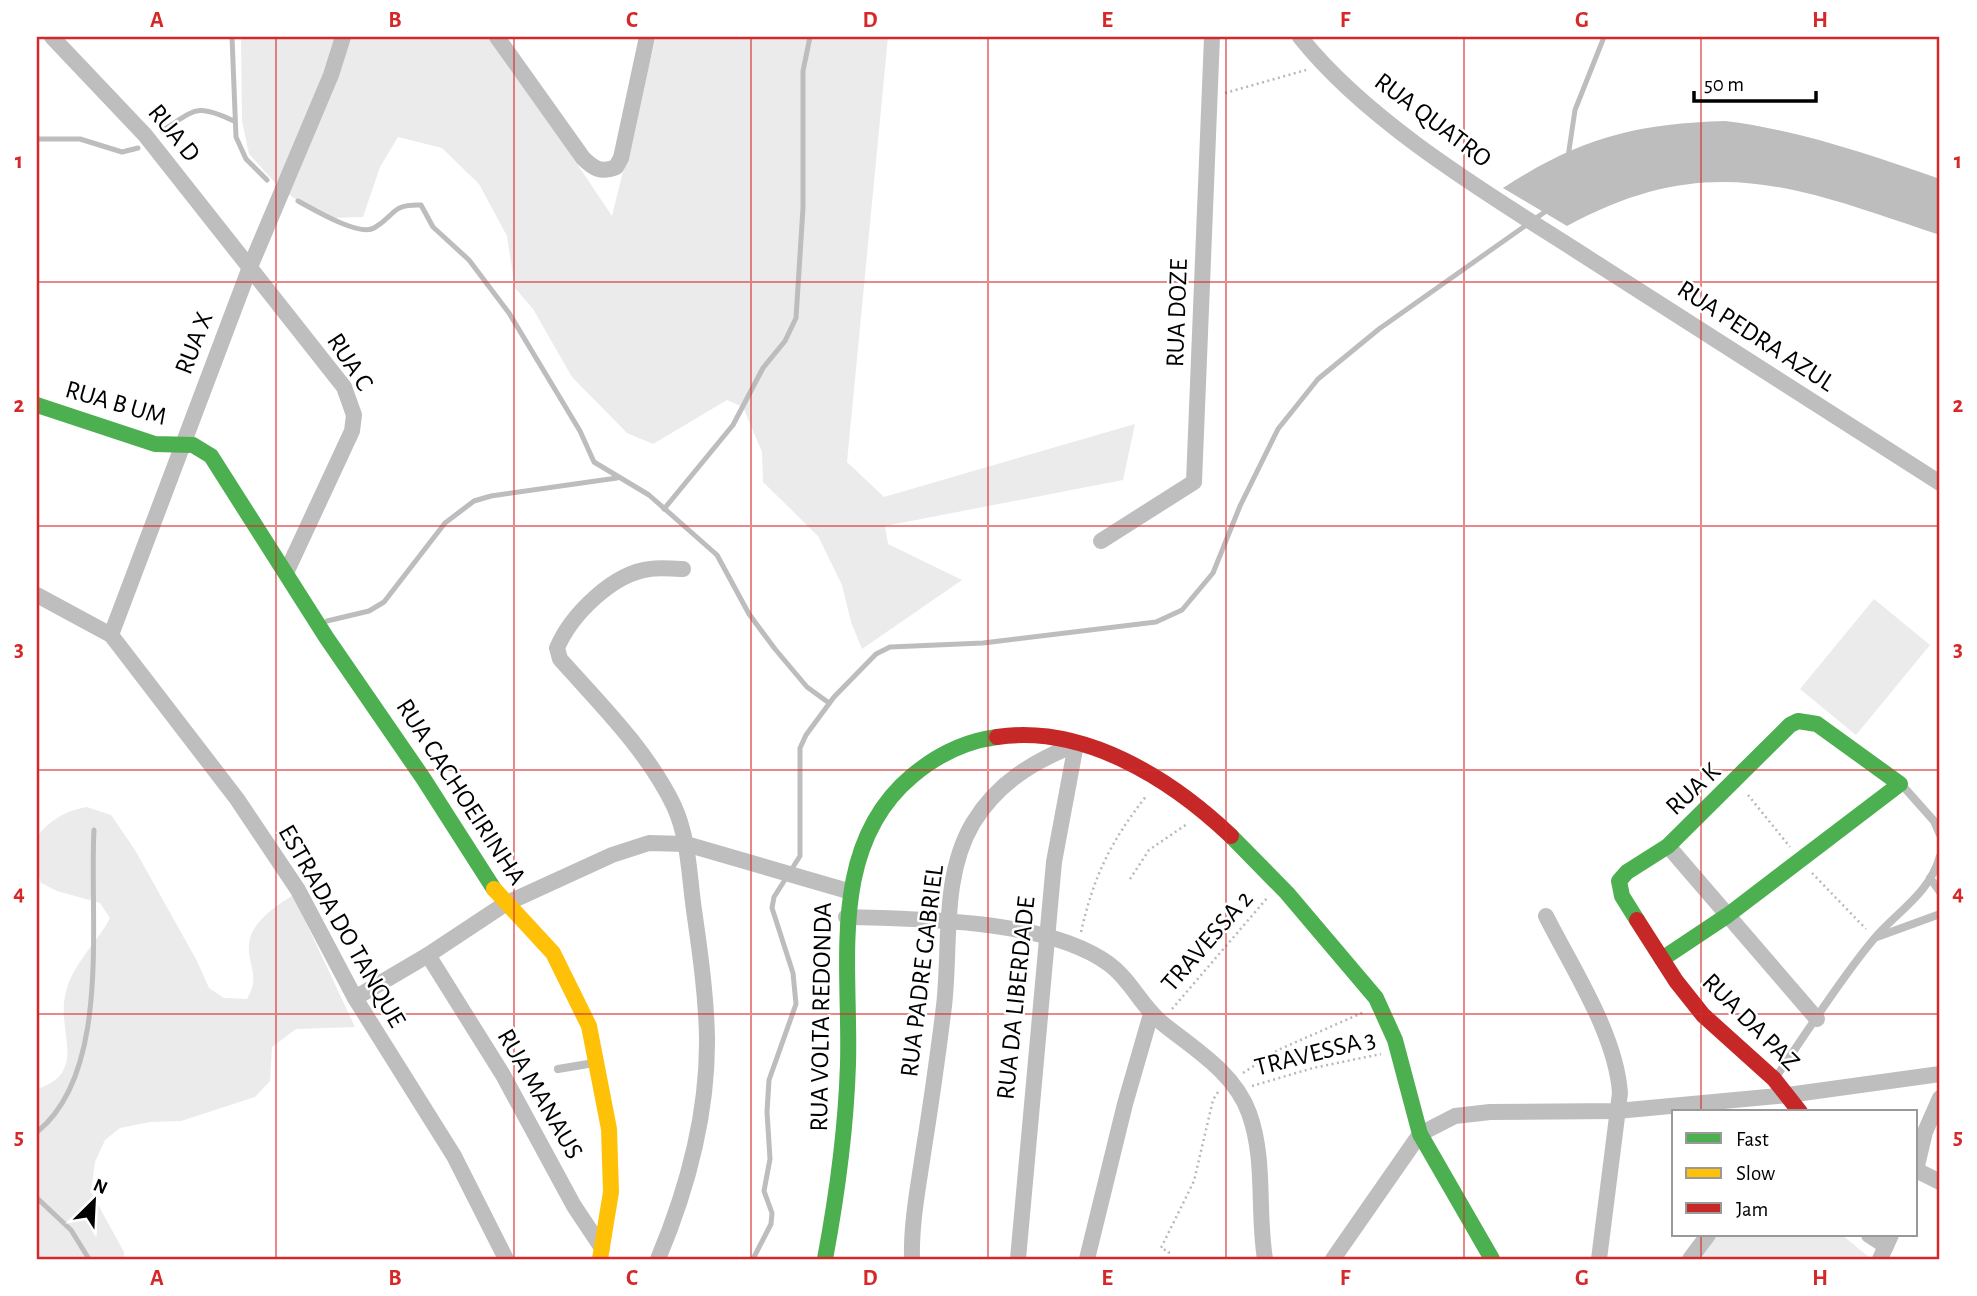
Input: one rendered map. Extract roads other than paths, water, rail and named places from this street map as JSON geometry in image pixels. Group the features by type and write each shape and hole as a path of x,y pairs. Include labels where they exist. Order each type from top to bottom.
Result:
{"street":[{"name":"RUA D","path":"52,37 138,127 250,267"},
{"name":"RUA X","path":"111,635 250,267 331,75 343,37"},
{"path":"498,37 583,158 594,169 606,171 616,167 621,158 646,37"},
{"name":"RUA DOZE","path":"1101,541 1195,482 1212,37"},
{"name":"RUA QUATRO","path":"1300,37 1323,66 1405,134 1546,230"},
{"name":"RUA PEDRA AZUL","path":"1546,230 1940,483"},
{"name":"RUA C","path":"250,267 344,387 354,415 352,431 286,573"},
{"name":"RUA B UM","path":"37,405 155,444 182,443"},
{"name":"RUA CACHOEIRINHA","path":"182,443 193,445 211,456 505,904 545,945 568,978 589,1026 598,1062 611,1155 611,1192 601,1254"},
{"path":"658,1259 684,1191 692,1157 707,1040 703,974 686,844 674,807 642,752 560,659 557,648 592,601 626,575 649,569 683,569"},
{"name":"ESTRADA DO TANQUE","path":"37,596 111,635 237,799 298,890 355,998 454,1156 506,1259"},
{"name":"RUA K","path":"1622,895 1618,886 1621,877 1668,846 1790,725 1808,722 1817,724 1900,784"},
{"name":"RUA VOLTA REDONDA","path":"825,1259 845,1125 848,1035 846,917 848,891 859,851 876,816 911,776 956,747 995,737 1051,738 1076,744 1105,752 1160,779 1204,811 1280,883 1362,978 1380,1004 1400,1050 1411,1106 1420,1134 1492,1259"},
{"name":"RUA PADRE GABRIEL","path":"912,1259 915,1209 944,1003 954,873 972,825 986,804 1021,769 1076,744"},
{"name":"RUA DA LIBERDADE","path":"1018,1259 1054,862 1076,744"},
{"path":"1662,959 1728,915 1900,784"},
{"path":"355,998 428,955 505,904 632,847 649,843 686,844 848,891"},
{"path":"1668,846 1817,1019"},
{"name":"RUA DA PAZ","path":"1622,895 1662,959 1703,1015 1774,1079 1799,1110"},
{"path":"1546,916 1616,1063 1620,1093 1599,1259"},
{"path":"846,917 949,921 1046,938 1078,948 1110,965 1156,1018 1235,1086 1250,1114 1258,1150 1265,1259"},
{"name":"RUA MANAUS","path":"428,955 503,1075 601,1254"},
{"path":"1087,1259 1125,1104 1156,1018"},
{"path":"1333,1259 1420,1134 1436,1124 1472,1113 1617,1111 1788,1095 1940,1074"},
{"path":"1918,1162 1925,1132 1940,1098"},
{"path":"1918,1171 1940,1182"},
{"path":"1690,1259 1708,1236"},
{"path":"1870,1236 1886,1247"}],"lane":[{"path":"1900,784 1934,821 1940,835"},
{"path":"1774,1079 1874,938 1906,910 1930,878 1940,856"},
{"path":"1930,878 1940,892"},
{"path":"1874,938 1940,914"},
{"path":"558,1069 598,1062"}],"waterway":[{"path":"232,37 236,137 246,159 267,180"},
{"path":"664,509 733,425 763,368 785,341 796,318 803,208 803,71 810,37"},
{"path":"1568,157 1575,110 1604,37"},
{"path":"162,131 190,113 203,110 234,121"},
{"path":"37,139 80,139 122,152 138,148"},
{"path":"298,201 347,226 367,230 374,228 399,208 421,205 433,227 469,260 509,313 580,431 594,462 649,495 717,555 749,614 775,649 807,687 829,703"},
{"path":"753,1259 771,1224 772,1213 764,1191 770,1159 767,1112 769,1080 796,1004 793,973 772,908 774,897 800,856 800,748 806,735 834,697 876,654 890,647 983,643 1156,622 1182,610 1213,573 1240,506 1278,429 1318,379 1379,329 1549,209"},
{"path":"327,621 369,611 384,602 445,523 474,501 491,496 617,478"},
{"path":"37,1132 61,1105 77,1072 87,1033 94,948 94,830"},
{"path":"37,1198 71,1230 89,1259"}]}
